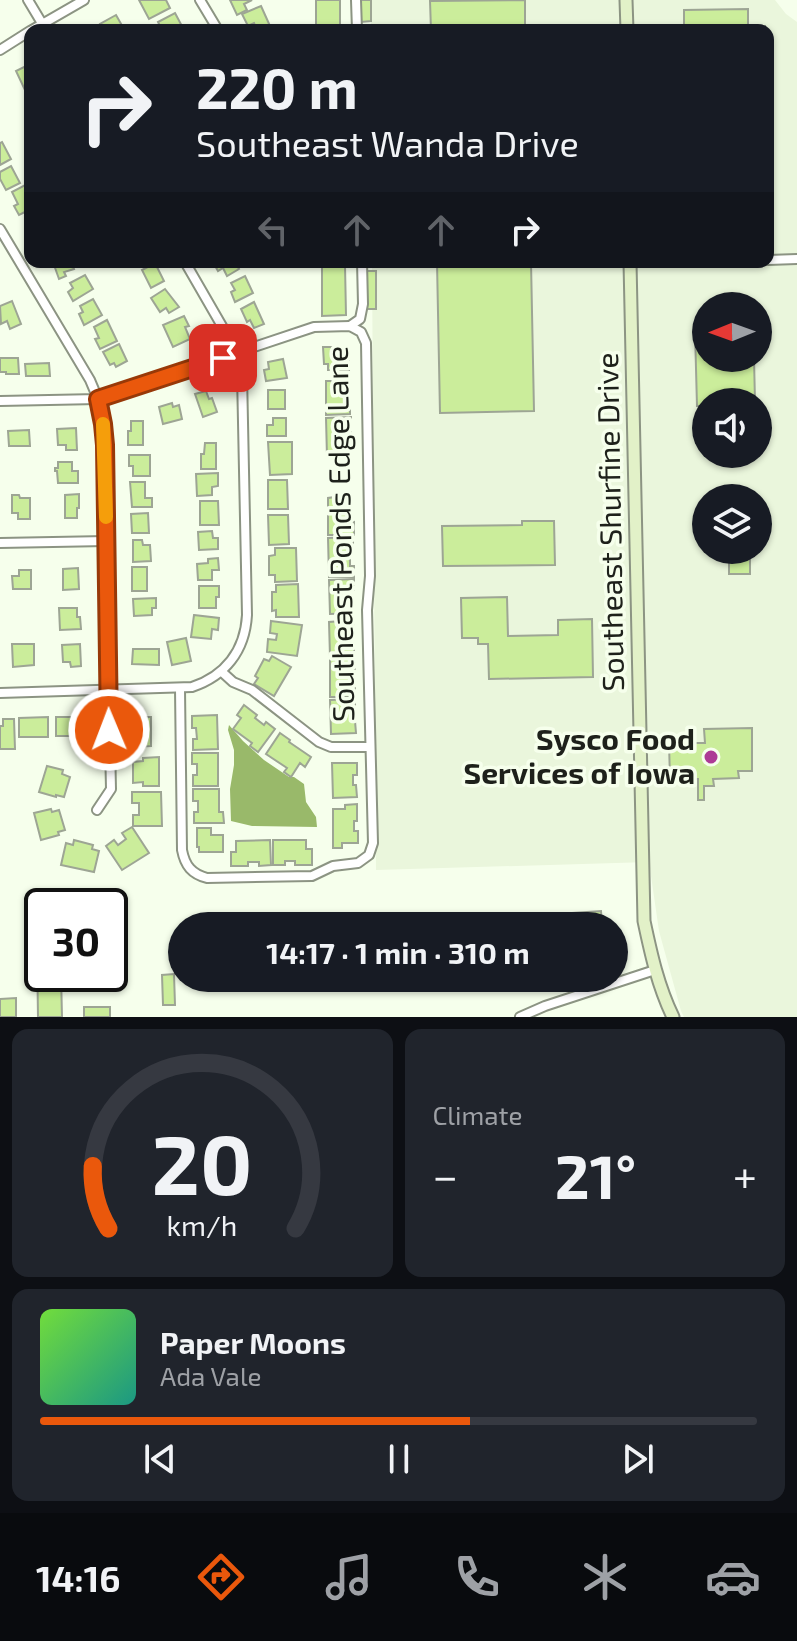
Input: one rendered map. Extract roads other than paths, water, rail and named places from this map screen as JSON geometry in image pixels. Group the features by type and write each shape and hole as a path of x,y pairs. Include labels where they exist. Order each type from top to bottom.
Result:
{"street":[{"path":"28,0 42,24"},
{"path":"48,24 84,0"},
{"path":"200,0 214,24"},
{"path":"356,0 357,24"},
{"path":"626,0 627,24"},
{"path":"0,50 24,35"},
{"path":"0,229 90,380 103,424 111,789 97,810"},
{"path":"774,260 797,259"},
{"path":"0,693 180,689 204,683 222,672 238,652 247,615 242,374 222,325 189,268"},
{"name":"Southeast Ponds Edge Lane","path":"350,326 360,319 362,268"},
{"name":"Southeast Shurfine Drive","path":"631,268 644,921 655,970 673,1017"},
{"name":"Southeast Ponds Edge Lane","path":"0,401 98,399 314,327 350,326 361,332 366,343 370,576 367,610 373,843 366,858 358,863 333,866 312,876 207,878 194,873 187,866 182,850 180,689"},
{"path":"0,543 106,541"},
{"path":"222,672 233,682 252,690 319,742 331,747 370,747"},
{"path":"520,1017 655,970"}],"place":[{"name":"Sysco Food Services of Iowa","path":"711,757"}]}
